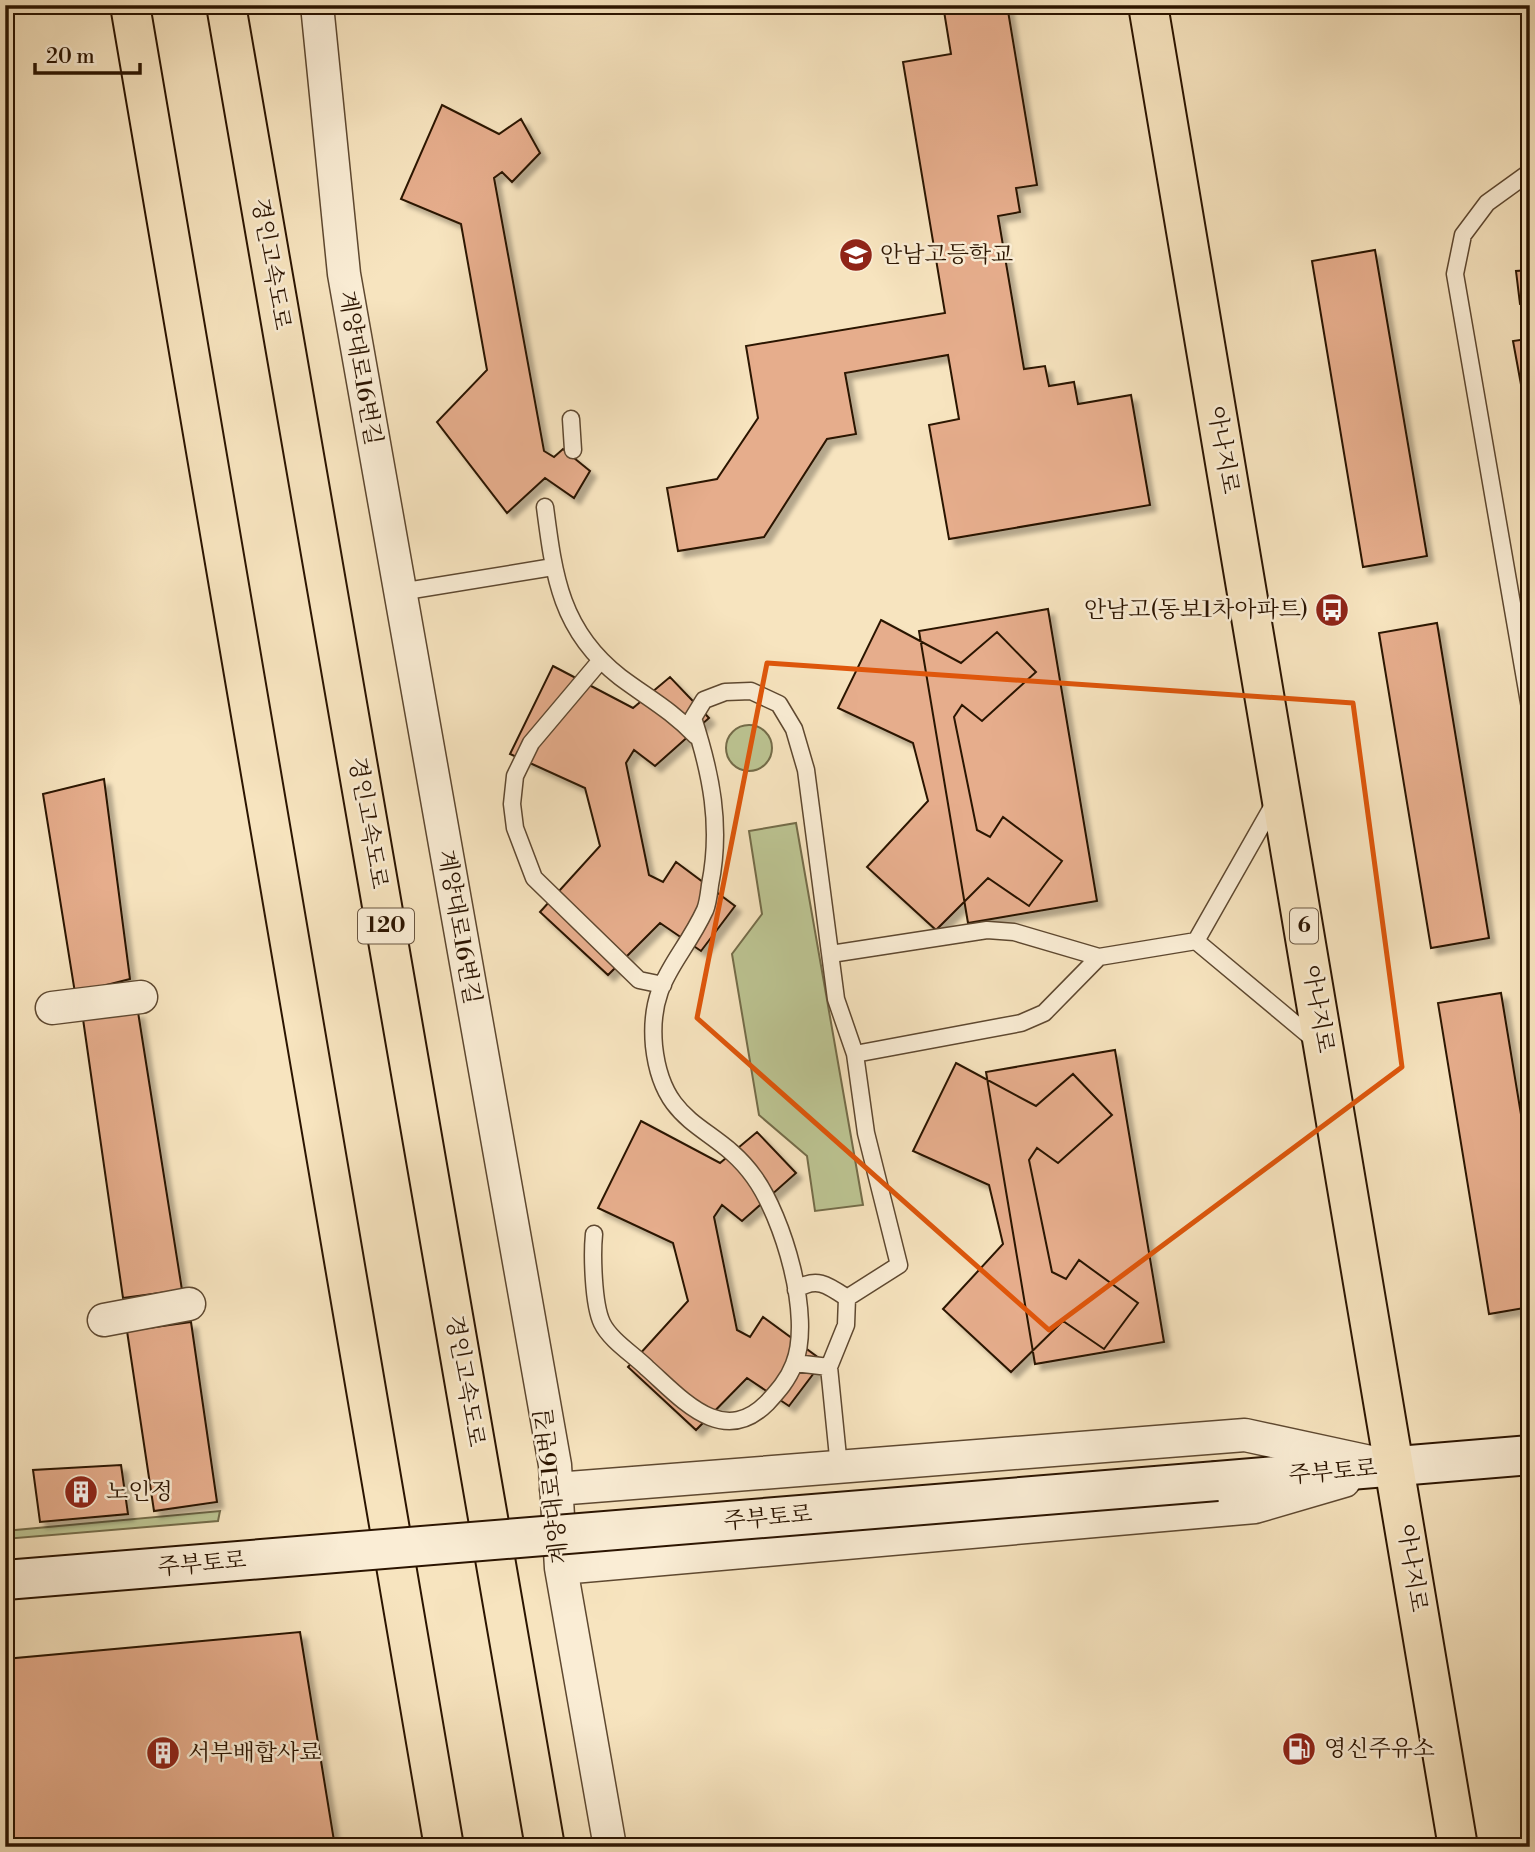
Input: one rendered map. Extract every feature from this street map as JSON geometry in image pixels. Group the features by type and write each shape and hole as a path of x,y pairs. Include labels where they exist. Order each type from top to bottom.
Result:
{"main road":[{"path":"130,5 444,1847"},
{"name":"경인고속도로","path":"226,5 545,1847"},
{"name":"아나지로","path":"1149,5 1458,1847"},
{"name":"주부토로","path":"5,1580 1530,1455"}],"street":[{"name":"계양대로16번길","path":"317,5 344,274 555,1465 561,1568 610,1847"},
{"path":"52,1008 141,997"},
{"path":"104,1320 189,1304"},
{"path":"556,1489 1245,1435 1395,1467"},
{"path":"561,1568 1255,1507 1395,1467"},
{"path":"629,1483 606,1507 602,1529 613,1546 637,1562"}],"lane":[{"path":"1530,172 1487,203 1463,234 1455,274 1530,708"},
{"path":"571,419 573,450"},
{"path":"545,507 553,567 568,614 586,646 620,677 671,711 700,741"},
{"path":"400,592 553,567"},
{"path":"601,660 531,743 515,776 512,804 515,828 534,878 639,979 663,985"},
{"path":"594,1234 592,1255 602,1323 696,1412 717,1420 733,1421 758,1412 783,1386 795,1363 799,1336 796,1290 778,1223 754,1177 741,1162 690,1123 674,1105 661,1079 654,1046 655,1006 669,967 705,909 714,869 715,805 692,718 704,700 725,692 751,691 779,704 794,729 806,769 836,999 855,1054 866,1133 899,1265 846,1298"},
{"path":"1196,941 1281,791"},
{"path":"831,954 987,930 1014,932 1099,957 1196,941 1325,1049"},
{"path":"855,1054 1021,1023 1044,1013 1099,957"},
{"path":"796,1290 808,1282 821,1282 846,1298"},
{"path":"839,1467 829,1367 846,1325 846,1298"},
{"path":"795,1363 829,1367"}],"highlighted area":[{"path":"767,663 1353,703 1402,1067 1049,1330 697,1018"}],"green space":[{"path":"749,725 765,732 772,748 765,764 749,771 733,764 726,748 733,732"},
{"path":"796,823 863,1205 815,1211 807,1156 759,1115 732,954 762,914 749,831"},
{"path":"220,1511 218,1521 5,1539 5,1531"}],"building":[{"path":"943,5 1007,5 1037,185 1016,188 1020,212 998,216 1024,369 1045,366 1049,386 1074,382 1078,404 1131,395 1150,505 949,539 929,425 959,419 948,355 845,373 856,434 827,439 764,537 678,551 667,488 717,479 758,418 746,346 945,313 903,62 951,54"},
{"path":"442,105 499,134 521,119 540,153 512,182 502,172 494,178 544,451 554,457 563,449 590,471 574,498 545,478 507,513 437,422 487,370 461,224 401,199"},
{"path":"1375,250 1427,556 1363,567 1312,261"},
{"path":"1530,270 1530,303 1520,304 1516,271"},
{"path":"1530,307 1530,388 1522,390 1513,341 1527,339 1522,308"},
{"path":"1048,609 1097,901 968,923 919,631"},
{"path":"881,620 961,663 997,632 1036,672 982,721 962,705 954,717 977,830 990,837 1003,817 1062,861 1029,906 988,878 936,930 867,867 928,801 913,743 838,708"},
{"path":"1437,623 1489,938 1431,948 1379,633"},
{"path":"553,666 633,708 670,677 709,718 655,766 634,750 626,763 649,875 663,882 676,862 735,906 701,951 660,923 608,975 540,912 600,846 585,788 510,754"},
{"path":"104,779 130,979 75,993 43,794"},
{"path":"1501,993 1530,1169 1530,1307 1489,1314 1438,1003"},
{"path":"138,1012 182,1290 123,1298 83,1019"},
{"path":"1115,1050 1164,1342 1035,1364 986,1072"},
{"path":"956,1063 1036,1106 1073,1074 1112,1115 1058,1163 1037,1148 1029,1160 1052,1272 1066,1279 1079,1260 1138,1303 1104,1349 1063,1321 1011,1372 943,1309 1003,1244 989,1185 913,1151"},
{"path":"641,1121 720,1163 757,1132 796,1173 742,1221 722,1205 714,1217 737,1330 750,1337 763,1317 823,1361 789,1406 747,1378 696,1430 628,1367 688,1301 673,1243 598,1208"},
{"path":"191,1322 217,1502 154,1511 127,1331"},
{"name":"노인정","path":"121,1465 128,1514 40,1522 33,1470"},
{"name":"서부배합사료","path":"300,1632 335,1847 5,1847 5,1659"}],"place":[{"name":"안남고등학교","path":"856,255"},
{"name":"안남고(동보1차아파트)","path":"1332,610"},
{"name":"노인정","path":"81,1492"},
{"name":"영신주유소","path":"1299,1749"},
{"name":"서부배합사료","path":"163,1753"}]}
